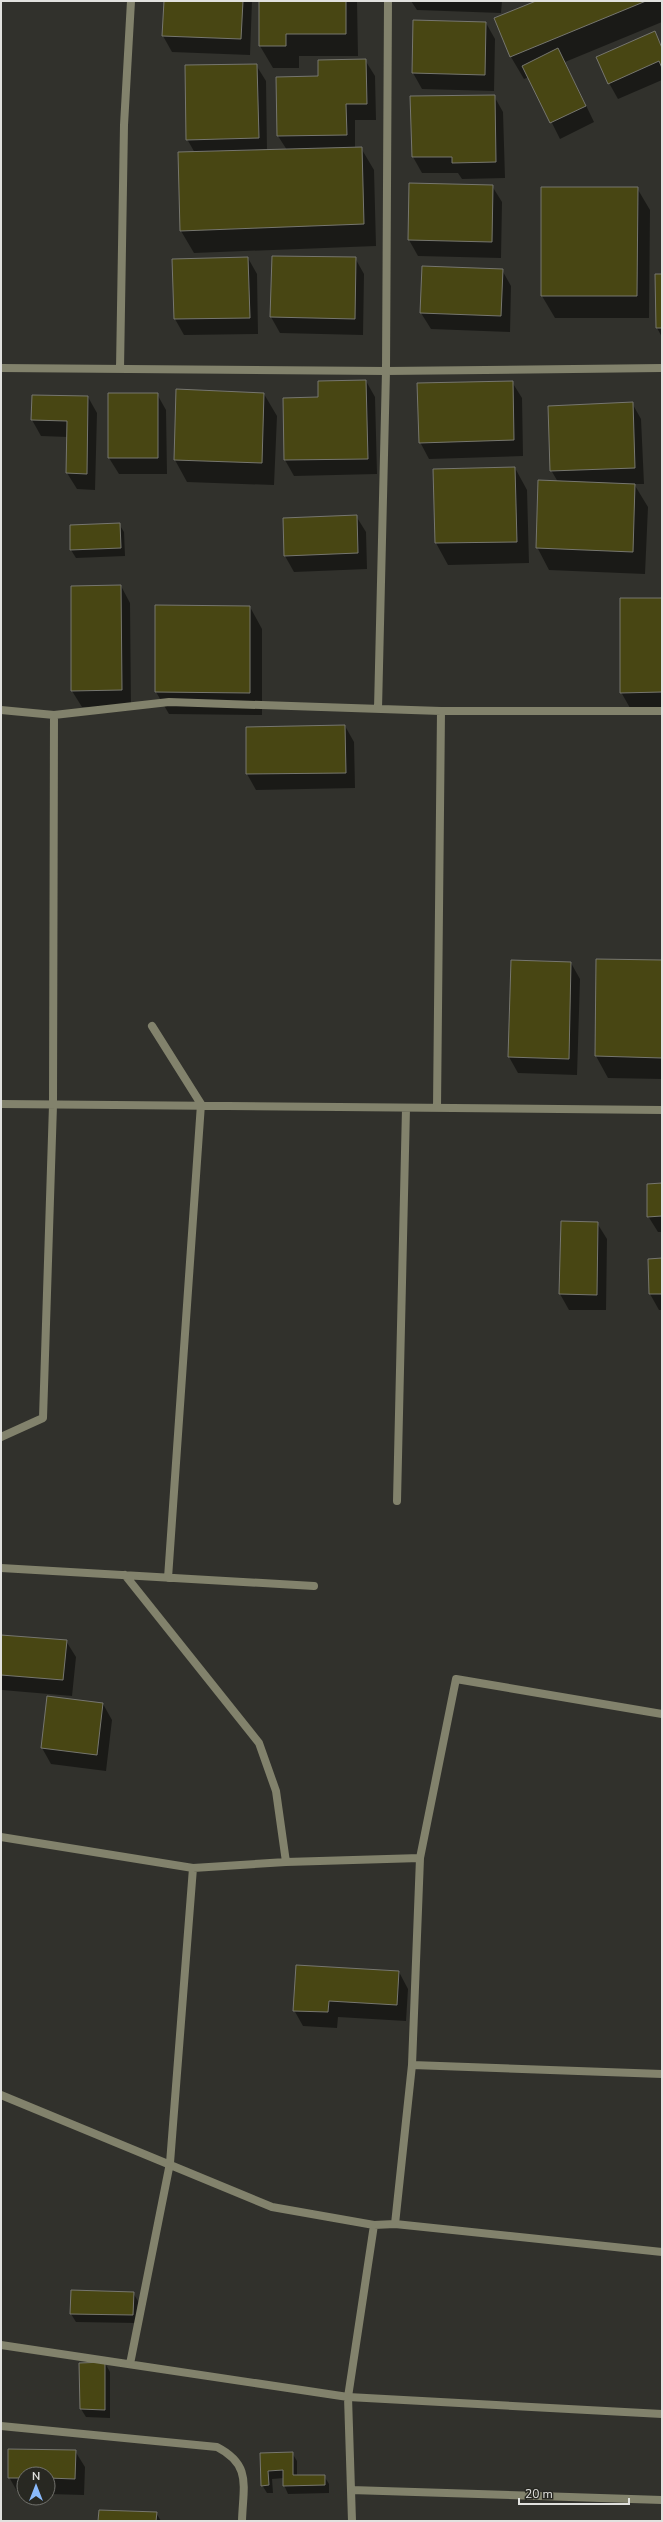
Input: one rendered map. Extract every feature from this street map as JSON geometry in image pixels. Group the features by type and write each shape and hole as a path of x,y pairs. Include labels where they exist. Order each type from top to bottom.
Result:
{"street":[{"path":"120,369 124,125 130,1"},
{"path":"378,709 386,371 388,1"},
{"path":"1,368 386,371 662,368"},
{"path":"1,710 54,715 169,702 441,711 662,711"},
{"path":"437,1108 441,711"},
{"path":"1,1437 43,1418 53,1105 54,715"},
{"path":"152,1026 201,1106 168,1578"},
{"path":"1,1104 662,1110"},
{"path":"397,1501 406,1108"},
{"path":"1,1568 314,1586"},
{"path":"125,1575 259,1743 276,1791 286,1862"},
{"path":"395,2224 412,2065 420,1858 456,1679 662,1714"},
{"path":"1,1837 193,1868 286,1862 420,1858"},
{"path":"130,2364 170,2163 193,1868"},
{"path":"412,2065 662,2074"},
{"path":"1,2095 170,2163 272,2207 374,2224 395,2224 662,2252"},
{"path":"352,2521 348,2397 374,2224"},
{"path":"1,2345 348,2397 662,2414"},
{"path":"1,2426 217,2446 238,2462 243,2476 242,2521"},
{"path":"351,2490 662,2500"}],"building":[{"path":"164,1 243,1 241,39 162,36"},
{"path":"259,1 346,1 346,34 286,34 286,46 259,46"},
{"path":"536,1 646,1 510,57 494,18"},
{"path":"413,20 486,22 485,75 412,73"},
{"path":"655,31 662,48 662,68 659,61 608,84 596,57"},
{"path":"558,48 586,106 550,123 522,66"},
{"path":"366,59 367,104 346,104 347,135 277,136 276,77 318,76 318,60"},
{"path":"257,64 259,138 186,140 185,65"},
{"path":"495,95 496,162 452,163 452,157 412,157 410,96"},
{"path":"362,147 364,224 180,231 178,152"},
{"path":"409,183 493,185 492,242 408,240"},
{"path":"541,187 638,187 637,296 541,296"},
{"path":"272,256 356,257 355,319 270,317"},
{"path":"248,257 250,318 174,319 172,259"},
{"path":"422,266 503,269 501,316 420,313"},
{"path":"655,274 662,274 662,328 656,328"},
{"path":"366,380 368,459 284,460 283,398 318,397 318,381"},
{"path":"513,381 514,440 419,443 417,383"},
{"path":"176,389 264,393 262,463 174,460"},
{"path":"108,393 158,393 158,458 108,458"},
{"path":"32,395 88,396 87,474 66,473 67,421 31,420"},
{"path":"633,402 635,468 550,471 548,406"},
{"path":"515,467 517,542 435,543 433,469"},
{"path":"538,480 635,484 633,552 536,548"},
{"path":"357,515 358,553 284,556 283,518"},
{"path":"120,523 121,548 70,550 70,525"},
{"path":"121,585 122,690 71,691 71,586"},
{"path":"620,598 662,598 662,692 620,693"},
{"path":"155,605 250,606 250,693 155,692"},
{"path":"345,725 346,773 246,774 246,727"},
{"path":"596,959 662,960 662,1058 595,1056"},
{"path":"511,960 571,962 569,1059 508,1057"},
{"path":"662,1183 662,1216 647,1217 647,1184"},
{"path":"561,1221 598,1222 597,1295 559,1294"},
{"path":"662,1258 662,1294 649,1294 648,1259"},
{"path":"1,1635 67,1640 63,1680 1,1675"},
{"path":"47,1696 103,1703 97,1755 41,1748"},
{"path":"296,1965 399,1971 397,2005 329,2001 328,2012 293,2011"},
{"path":"71,2290 134,2292 133,2315 70,2314"},
{"path":"105,2362 105,2410 80,2409 79,2363"},
{"path":"8,2449 76,2450 75,2479 56,2478 56,2466 16,2466 16,2478 8,2478"},
{"path":"293,2452 293,2475 325,2475 325,2485 283,2486 283,2470 268,2471 269,2485 261,2486 260,2453"},
{"path":"99,2510 157,2512 156,2521 98,2521"}]}
